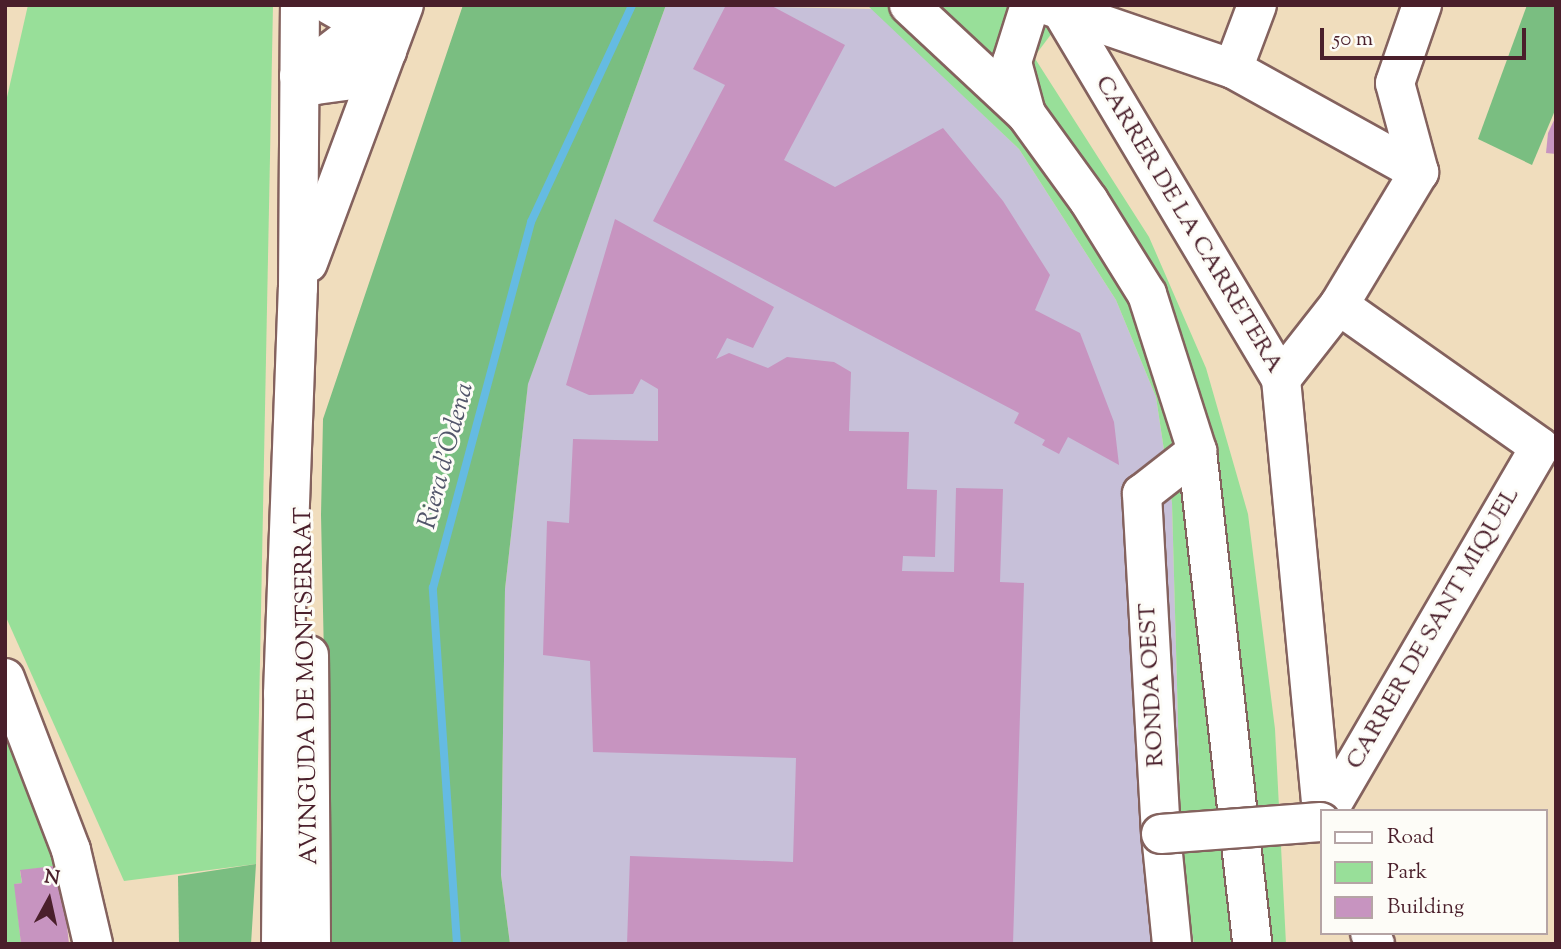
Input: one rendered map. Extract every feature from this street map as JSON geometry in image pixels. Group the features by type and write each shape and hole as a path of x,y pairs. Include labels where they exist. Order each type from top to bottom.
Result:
{"street":[{"name":"AVINGUDA DE MONTSERRAT","path":"281,944 283,694 298,288 300,5"},
{"path":"330,5 382,27"},
{"path":"299,76 316,85 353,80 382,27 404,5"},
{"path":"909,5 1026,114 1089,201 1147,294 1197,452 1252,944"},
{"path":"1233,69 1257,5"},
{"path":"1281,379 1339,305 1419,172 1395,83 1422,5"},
{"path":"1026,114 1012,62 1046,7 1233,69 1419,172"},
{"name":"CARRER DE LA CARRETERA","path":"1046,7 1281,379 1324,802"},
{"path":"298,288 382,27"},
{"name":"CARRER DE SANT MIQUEL","path":"1324,802 1540,447 1339,305"},
{"name":"AVINGUDA DE MONTSERRAT","path":"293,431 304,452 311,944"},
{"name":"RONDA OEST","path":"1172,944 1161,834 1142,494 1197,452"},
{"path":"5,678 71,850 93,944"},
{"path":"1161,834 1320,822"}],"shaded area":[{"path":"666,5 873,9 1019,149 1116,300 1156,397 1172,503 1182,866 1194,944 510,944 501,875 505,589 528,383"}],"green space":[{"path":"28,5 273,5 256,864 124,881 5,615 5,106"},
{"path":"463,5 666,5 528,384 505,589 501,875 510,944 330,944 321,515 323,419"},
{"path":"867,5 1073,5 1034,57 1149,237 1206,368 1248,514 1275,729 1286,944 1194,944 1182,866 1172,503 1156,397 1116,300 1019,149"},
{"path":"1527,5 1556,5 1556,108 1532,165 1478,139"},
{"path":"5,707 55,852 54,866 20,871 22,883 15,884 21,944 5,944"},
{"path":"256,864 251,944 179,944 178,876"}],"building":[{"path":"726,5 770,5 845,45 784,160 835,187 943,128 1003,201 1050,275 1035,310 1080,333 1114,422 1119,465 1068,437 1059,454 1042,445 1045,440 1014,423 1019,413 653,221 725,85 693,69"},
{"path":"1556,116 1556,154 1546,153 1548,133"},
{"path":"615,219 774,307 753,348 727,338 716,359 729,353 768,368 787,357 834,362 851,372 849,431 909,432 907,489 937,490 935,557 903,556 902,571 954,572 956,488 1003,489 1000,582 1024,583 1013,944 627,944 630,856 793,862 796,758 593,752 590,661 543,655 547,521 569,523 573,439 658,441 658,389 641,379 633,394 589,395 566,385"},
{"path":"54,866 55,879 62,879 69,944 21,944 14,884 22,883 20,870"}],"waterway":[{"name":"Riera d'Òdena","path":"457,944 433,588 531,222 632,5"}]}
